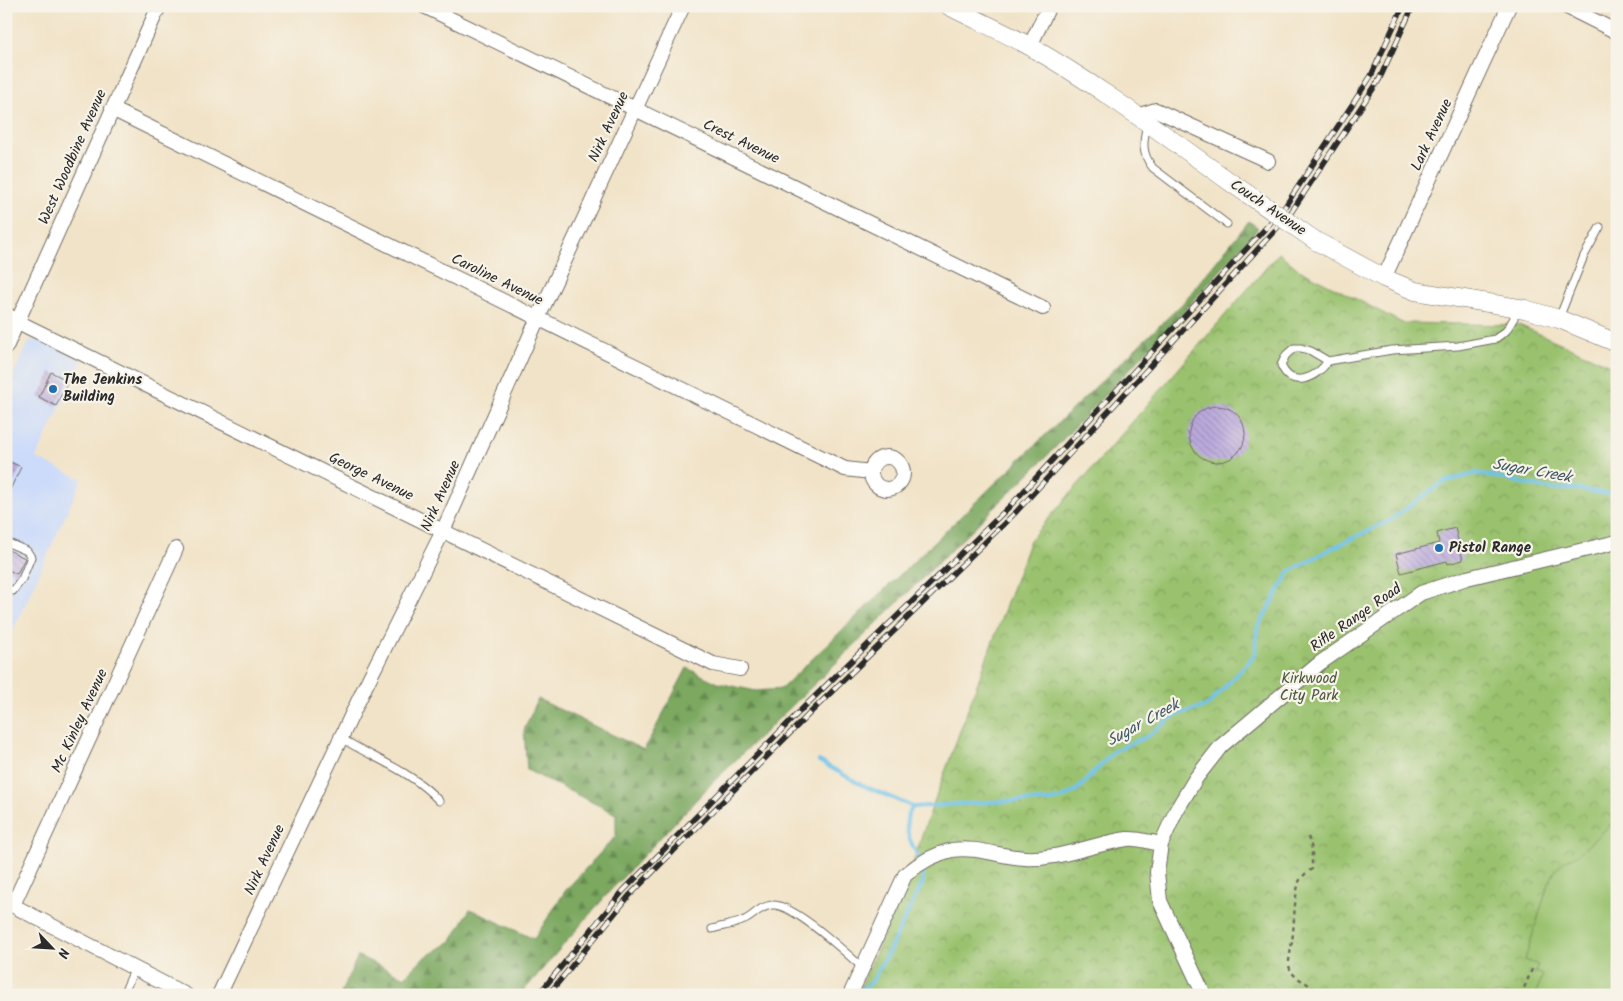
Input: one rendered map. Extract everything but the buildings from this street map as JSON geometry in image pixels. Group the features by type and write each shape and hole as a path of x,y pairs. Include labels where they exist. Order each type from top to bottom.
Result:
{"street":[{"name":"West Woodbine Avenue","path":"6,347 12,318 159,6"},
{"name":"Crest Avenue","path":"424,6 1044,308"},
{"name":"Nirk Avenue","path":"220,995 341,738 443,531 538,318 683,6"},
{"name":"Couch Avenue","path":"949,6 1030,46 1142,120 1316,241 1384,278 1414,291 1513,307 1558,319 1617,342"},
{"path":"1030,46 1049,6"},
{"name":"Lark Avenue","path":"1384,278 1509,6"},
{"path":"1565,6 1617,32"},
{"name":"Caroline Avenue","path":"112,109 845,469 871,472"},
{"path":"1142,120 1156,110 1268,161"},
{"name":"George Avenue","path":"12,318 714,664 740,670"},
{"name":"Rifle Range Road","path":"1204,995 1160,901 1157,872 1161,844 1176,811 1196,778 1221,746 1320,663 1420,593 1467,578 1617,542"},
{"name":"Mc Kinley Avenue","path":"10,904 176,549"},
{"path":"850,995 905,875 917,865 954,850 1024,858 1048,858 1128,839 1161,844"},
{"path":"10,904 186,995"}],"lane":[{"path":"1142,120 1146,159 1167,179 1227,224"},
{"path":"1558,319 1584,256 1600,227"},
{"path":"1328,361 1314,376 1301,380 1291,378 1284,372 1282,365 1286,355 1294,348 1311,351 1328,361 1392,350 1458,346 1495,339 1506,331 1514,318 1513,307"},
{"path":"6,542 27,551 31,557 22,579 10,590"},
{"path":"341,738 380,761 405,772 422,784 439,801"},
{"path":"712,929 744,921 759,908 774,904 813,925 863,968"},
{"path":"122,995 134,968"}],"path":[{"path":"1308,837 1312,848 1312,869 1299,880 1295,931 1289,961 1290,971 1309,984 1316,995"},
{"path":"1521,995 1533,967"}],"shaded area":[{"path":"38,339 83,360 36,458 82,479 6,646 6,390 28,344 32,340"}],"green space":[{"path":"1249,221 1258,228 1179,317 1049,454 712,783 610,891 520,995 340,995 358,956 404,977 422,959 452,941 470,909 534,939 566,890 616,836 616,814 527,770 524,730 538,699 644,750 687,668 718,683 756,691 781,689 1182,304"},
{"name":"Kirkwood City Park","path":"1279,253 1297,268 1402,323 1519,325 1617,368 1617,995 857,995 906,884 927,821 1030,540"},
{"path":"1617,819 1617,995 1535,995 1543,975 1535,972 1538,965 1525,960 1548,885 1555,871 1564,861 1576,856"}],"waterway":[{"name":"Sugar Creek","path":"819,761 862,785 913,807 1006,801 1050,801 1063,798 1078,789 1114,751 1148,736 1175,715 1207,706 1255,655 1257,629 1289,572 1334,547 1389,521 1443,482 1477,473 1550,489 1576,489 1617,495"},
{"name":"Sugar Creek","path":"913,807 907,819 907,826 910,840 920,860"},
{"name":"Sugar Creek","path":"863,988 871,983 888,953 923,882 923,866"},
{"name":"Sugar Creek","path":"834,995 839,994"}],"railway":[{"path":"538,995 623,891 805,706 1011,505 1284,208 1371,76 1403,6"},
{"path":"548,995 629,896 810,713 1016,512 1290,214 1379,80 1413,6"}],"place":[{"name":"The Jenkins Building","path":"53,389"},
{"name":"Pistol Range","path":"1439,548"}]}
